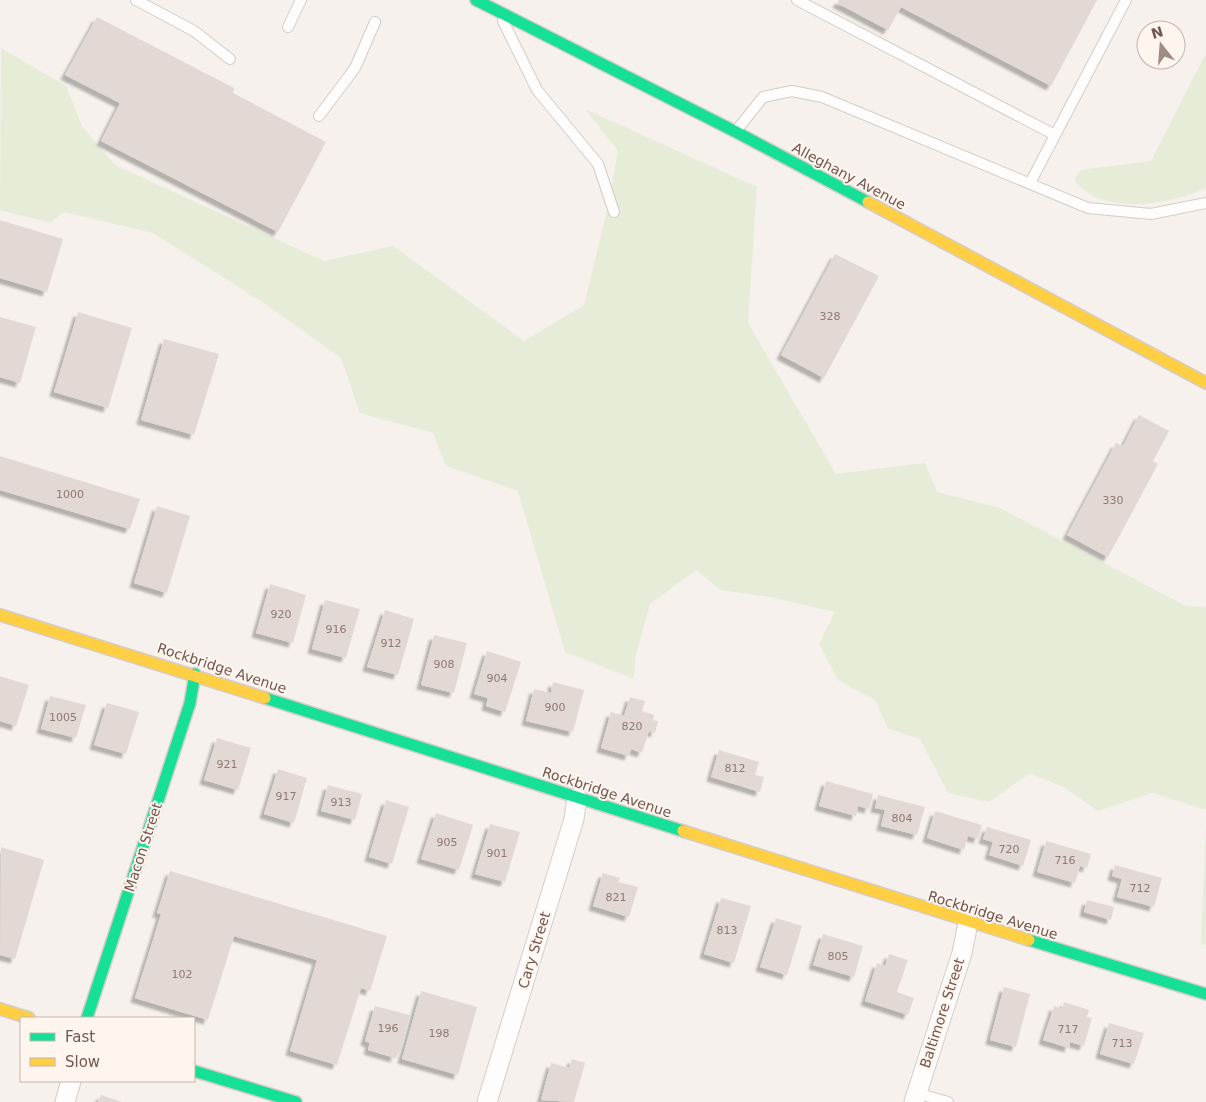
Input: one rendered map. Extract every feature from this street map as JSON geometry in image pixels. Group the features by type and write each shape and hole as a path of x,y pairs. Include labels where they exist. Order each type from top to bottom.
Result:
{"street":[{"name":"Alleghany Avenue","path":"476,0 736,132 1206,383"},
{"name":"Rockbridge Avenue","path":"0,615 195,674 968,923 1206,994"},
{"name":"Macon Street","path":"87,1017 190,702 195,674"},
{"name":"Cary Street","path":"487,1102 574,819 577,798"},
{"name":"Baltimore Street","path":"915,1097 962,953 968,923"},
{"path":"0,1009 26,1017"},
{"path":"195,1071 296,1102"},
{"path":"65,1102 71,1082"}],"lane":[{"path":"136,0 194,31 230,59"},
{"path":"288,27 301,0"},
{"path":"797,0 1056,135"},
{"path":"1030,183 1126,0"},
{"path":"498,11 537,90 598,164 614,212"},
{"path":"319,116 355,68 375,22"},
{"path":"736,132 763,97 792,91 822,97 1088,208 1151,214 1206,203"},
{"path":"915,1097 948,1102"}],"green space":[{"path":"1,48 66,86 82,126 115,165 324,261 393,246 524,341 584,305 608,207 618,151 585,109 757,187 748,323 836,474 925,463 937,492 1000,508 1186,606 1206,607 1206,810 1152,793 1098,811 1065,788 1030,773 989,802 948,793 920,739 888,729 876,701 838,680 819,644 835,612 770,597 721,590 696,570 650,604 635,658 634,679 565,652 518,491 446,466 433,433 360,413 341,358 264,303 153,233 64,212 50,223 0,210"},
{"path":"1206,53 1206,188 1174,199 1137,204 1118,203 1101,199 1086,191 1074,179 1081,170 1151,161"},
{"path":"1206,825 1206,945 1201,944"}],"building":[{"path":"839,0 1097,0 1051,86 901,7 888,30 837,3"},
{"path":"97,17 234,88 233,93 326,142 278,232 101,141 120,103 65,75"},
{"path":"0,220 63,239 47,292 0,278"},
{"path":"835,254 879,276 824,378 781,355"},
{"path":"78,312 132,328 108,408 54,392"},
{"path":"0,317 36,327 20,383 0,377"},
{"path":"164,339 219,354 194,435 141,420"},
{"path":"1139,415 1169,431 1153,461 1158,464 1108,557 1067,535 1116,443 1123,446"},
{"path":"0,456 140,499 130,529 0,490"},
{"path":"157,506 190,516 167,593 134,583"},
{"path":"270,584 306,595 293,643 256,633"},
{"path":"325,600 360,609 346,658 312,649"},
{"path":"385,610 414,619 398,675 367,667"},
{"path":"434,635 467,643 454,693 421,685"},
{"path":"487,651 521,662 505,712 486,706 488,698 474,694"},
{"path":"0,676 29,685 16,726 0,721"},
{"path":"553,682 584,690 573,732 526,721 534,689 551,693"},
{"path":"50,696 86,705 76,738 41,729"},
{"path":"630,697 645,701 642,711 654,715 653,720 658,721 655,733 649,731 642,753 631,749 629,756 601,748 611,712 624,716"},
{"path":"107,703 139,712 126,754 94,745"},
{"path":"217,738 251,748 238,790 204,780"},
{"path":"719,750 759,762 755,775 764,777 760,792 711,777"},
{"path":"278,769 307,778 294,823 264,814"},
{"path":"826,781 873,794 869,809 858,806 856,816 819,806"},
{"path":"328,785 362,794 355,820 321,811"},
{"path":"878,795 925,807 917,835 881,826 885,810 875,808"},
{"path":"386,800 409,807 392,864 369,857"},
{"path":"935,811 982,825 978,839 968,836 964,850 927,838"},
{"path":"436,813 473,825 459,870 421,859"},
{"path":"490,824 520,832 505,882 475,874"},
{"path":"987,827 1031,840 1023,866 989,855 993,842 983,839"},
{"path":"1046,841 1091,854 1087,868 1080,866 1075,883 1037,872"},
{"path":"1,847 44,860 15,959 0,955"},
{"path":"1115,865 1162,878 1154,907 1117,897 1122,879 1112,876"},
{"path":"170,871 387,936 370,991 361,988 337,1065 290,1051 317,960 234,936 208,1020 135,998 161,914 157,913"},
{"path":"603,873 620,878 618,882 638,887 629,917 593,906"},
{"path":"721,898 751,906 734,963 704,954"},
{"path":"1087,900 1114,907 1111,920 1084,912"},
{"path":"776,918 802,926 787,975 760,967"},
{"path":"823,934 863,946 854,977 813,965"},
{"path":"889,954 908,960 897,992 914,998 908,1015 865,1001 877,963 885,966"},
{"path":"1004,987 1030,994 1016,1047 990,1040"},
{"path":"421,991 477,1007 458,1075 402,1059"},
{"path":"1064,1002 1089,1010 1087,1017 1092,1018 1084,1046 1070,1042 1069,1048 1043,1040 1054,1006 1062,1009"},
{"path":"375,1006 410,1015 400,1053 396,1052 395,1058 368,1050 370,1043 365,1041"},
{"path":"1109,1023 1144,1033 1134,1064 1100,1054"},
{"path":"572,1059 585,1063 574,1102 541,1100 551,1063 569,1068"},
{"path":"101,1095 122,1102 98,1102"}],"traffic: fast":[{"path":"476,0 736,132 868,202"},
{"path":"87,1017 190,703 195,674"},
{"path":"265,698 683,831"},
{"path":"1029,940 1206,994"},
{"path":"195,1071 296,1102"}],"traffic: slow":[{"path":"868,202 1206,383"},
{"path":"0,615 265,698"},
{"path":"683,831 1029,940"},
{"path":"0,1009 26,1017"}]}
